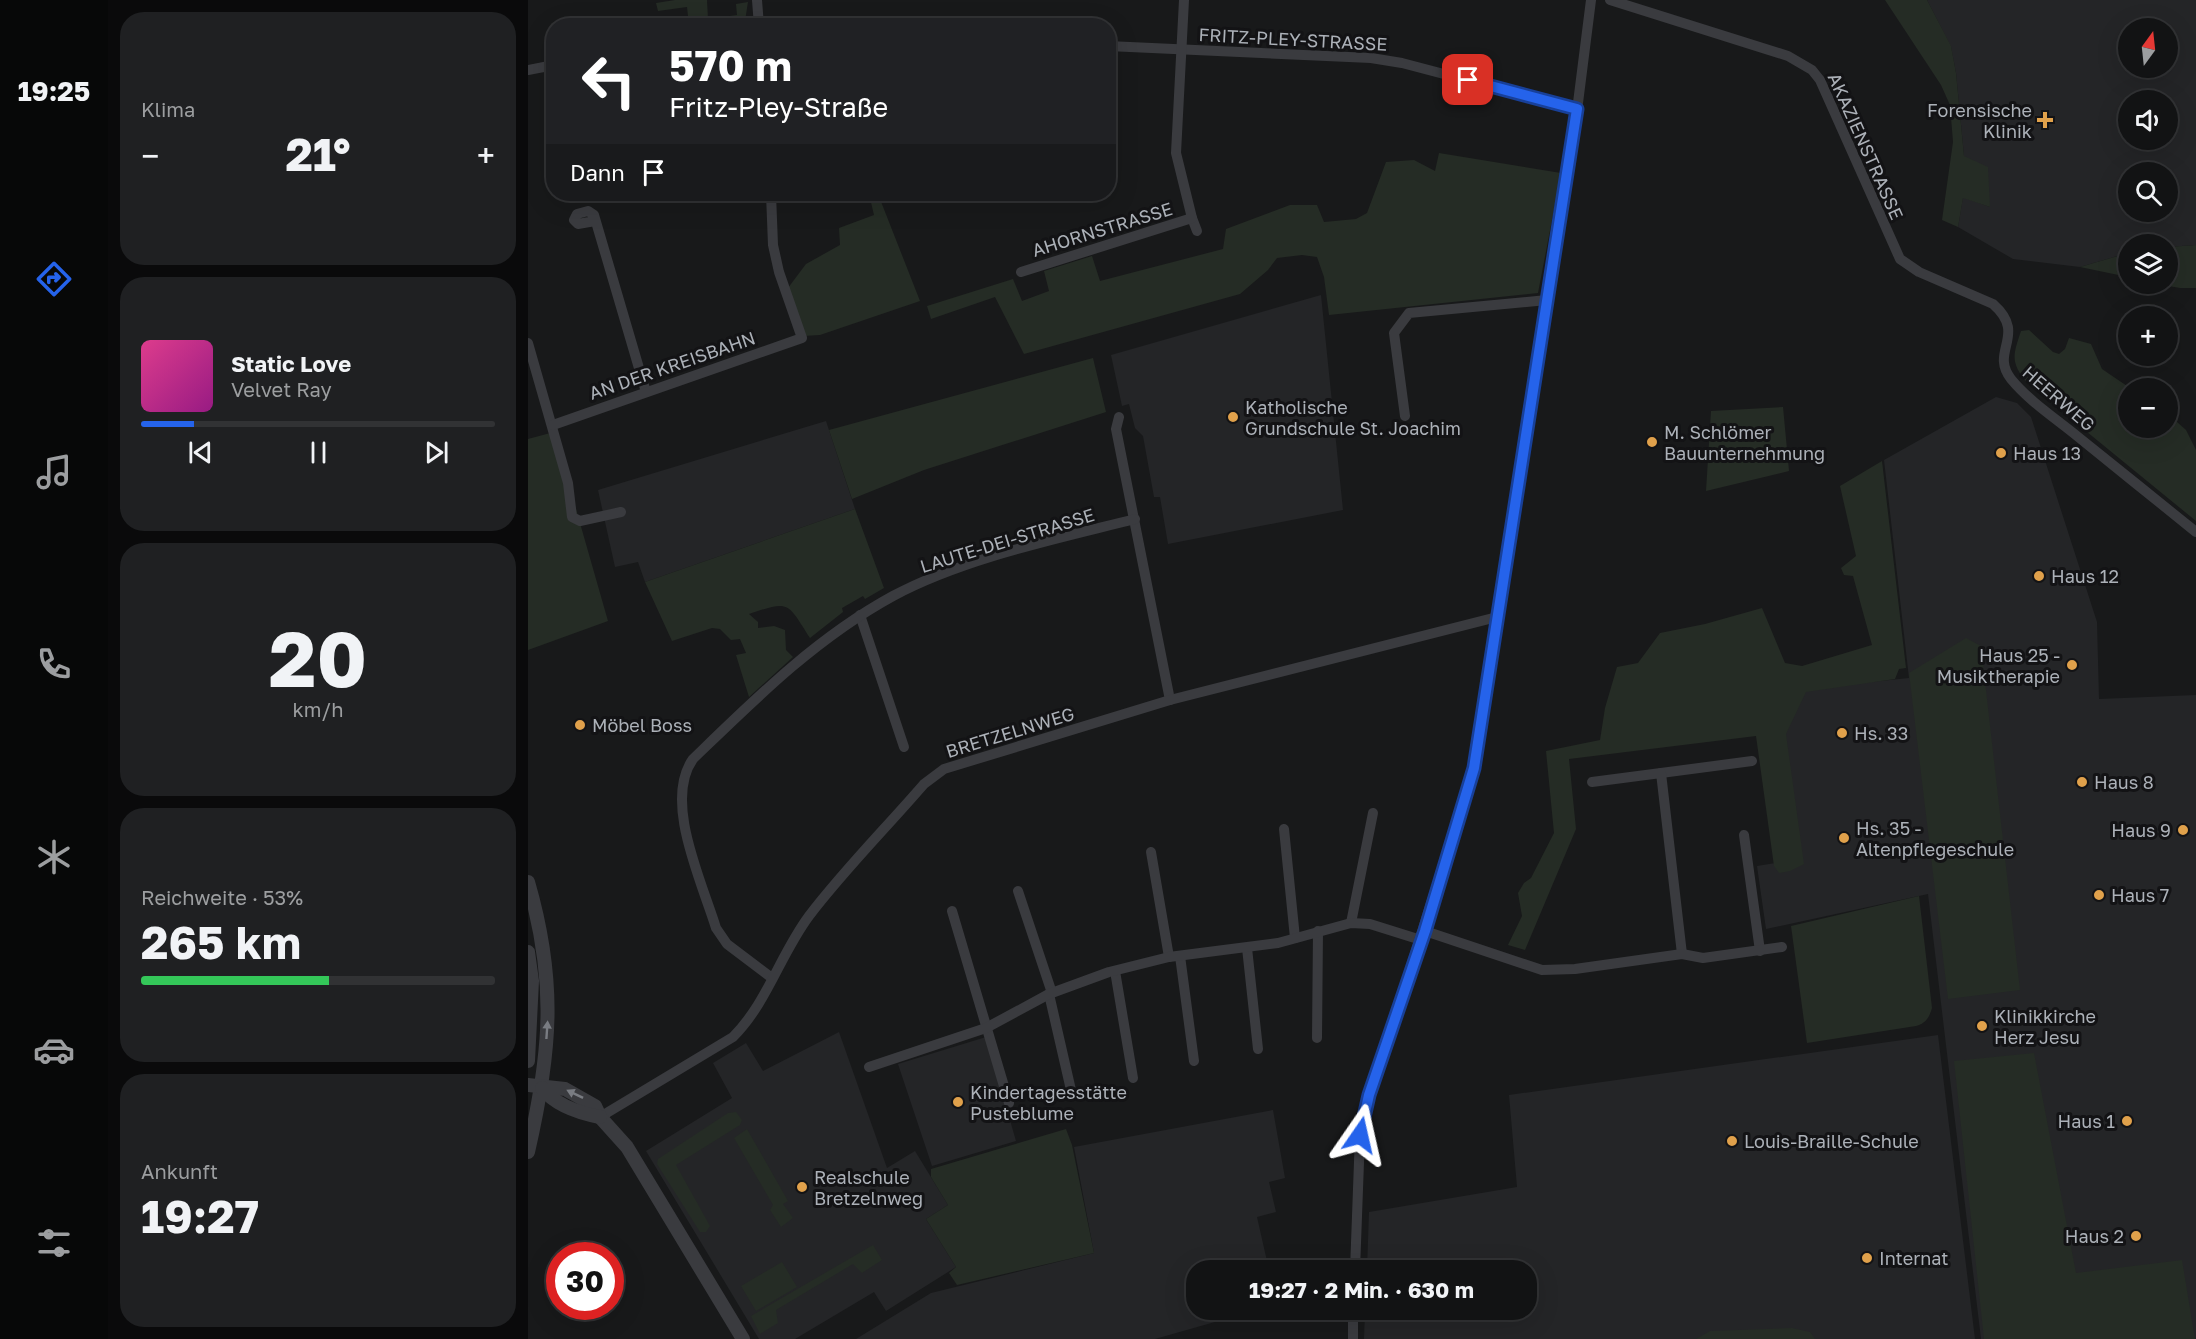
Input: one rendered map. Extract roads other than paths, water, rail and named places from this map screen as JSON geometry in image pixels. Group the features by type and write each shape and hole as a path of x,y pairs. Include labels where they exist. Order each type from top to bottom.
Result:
{"street":[{"path":"757,0 758,18"},
{"name":"AHORNSTRASSE","path":"1184,0 1176,153 1197,231"},
{"path":"1355,1260 1360,1135 1364,1114 1423,935 1474,768 1577,109 1591,0"},
{"name":"AKAZIENSTRASSE","path":"1610,0 1788,56 1812,70 1820,80 1900,258 1919,272 1993,304 2002,313"},
{"name":"FRITZ-PLEY-STRASSE","path":"1116,46 1371,58 1402,63 1577,109"},
{"path":"528,70 546,67"},
{"name":"AN DER KREISBAHN","path":"553,425 802,338 779,272 773,245 771,201"},
{"name":"AHORNSTRASSE","path":"1021,272 1192,218"},
{"path":"596,221 646,392"},
{"path":"1405,416 1394,333 1409,312 1547,300"},
{"name":"HEERWEG","path":"2002,313 2008,321 2004,360 2006,371 2012,380 2040,407 2196,532"},
{"path":"528,343 568,483 572,517 580,521 621,512"},
{"path":"1119,417 1116,429 1170,700"},
{"name":"LAUTE-DEI-STRASSE","path":"772,978 727,944 716,928 682,819 680,806 685,770 747,706 807,652 860,615 928,580 982,561 1135,519"},
{"path":"860,615 904,747"},
{"name":"BRETZELNWEG","path":"600,1117 733,1037 755,1011 808,917 934,775 944,769 1170,700 1497,617"},
{"path":"1592,782 1752,761"},
{"path":"1661,773 1682,954"},
{"path":"1351,923 1373,813"},
{"path":"1284,829 1295,938"},
{"path":"1744,835 1760,951"},
{"path":"1151,852 1175,956 1194,1061"},
{"path":"528,882 540,922 548,981 548,1026 535,1087 528,1152"},
{"path":"1018,891 1050,994 1071,1090"},
{"path":"952,911 1009,1103"},
{"path":"869,1066 986,1028 1050,994 1115,971 1175,956 1247,948 1351,923 1370,924 1423,935 1542,970 1575,969 1682,954 1702,958 1782,947"},
{"path":"1317,1038 1318,931"},
{"path":"1247,948 1258,1049"},
{"path":"528,952 532,981 528,1062"},
{"path":"1115,971 1133,1078"},
{"path":"535,1087 560,1104 600,1117 627,1147 743,1339"},
{"path":"1353,1320 1353,1339"}],"place":[{"name":"Forensische Klinik","path":"2045,120"},
{"name":"Katholische Grundschule St. Joachim","path":"1233,417"},
{"name":"M. Schlömer Bauunternehmung","path":"1652,442"},
{"name":"Haus 13","path":"2001,453"},
{"name":"Haus 12","path":"2039,576"},
{"name":"Haus 25 - Musiktherapie","path":"2072,665"},
{"name":"Möbel Boss","path":"580,725"},
{"name":"Hs. 33","path":"1842,733"},
{"name":"Haus 8","path":"2082,782"},
{"name":"Haus 9","path":"2183,830"},
{"name":"Hs. 35 - Altenpflegeschule","path":"1844,838"},
{"name":"Haus 7","path":"2099,895"},
{"name":"Klinikkirche Herz Jesu","path":"1982,1026"},
{"name":"Kindertagesstätte Pusteblume","path":"958,1102"},
{"name":"Haus 1","path":"2127,1121"},
{"name":"Louis-Braille-Schule","path":"1732,1141"},
{"name":"Realschule Bretzelnweg","path":"802,1187"},
{"name":"Haus 2","path":"2136,1236"},
{"name":"Internat","path":"1867,1258"}]}
